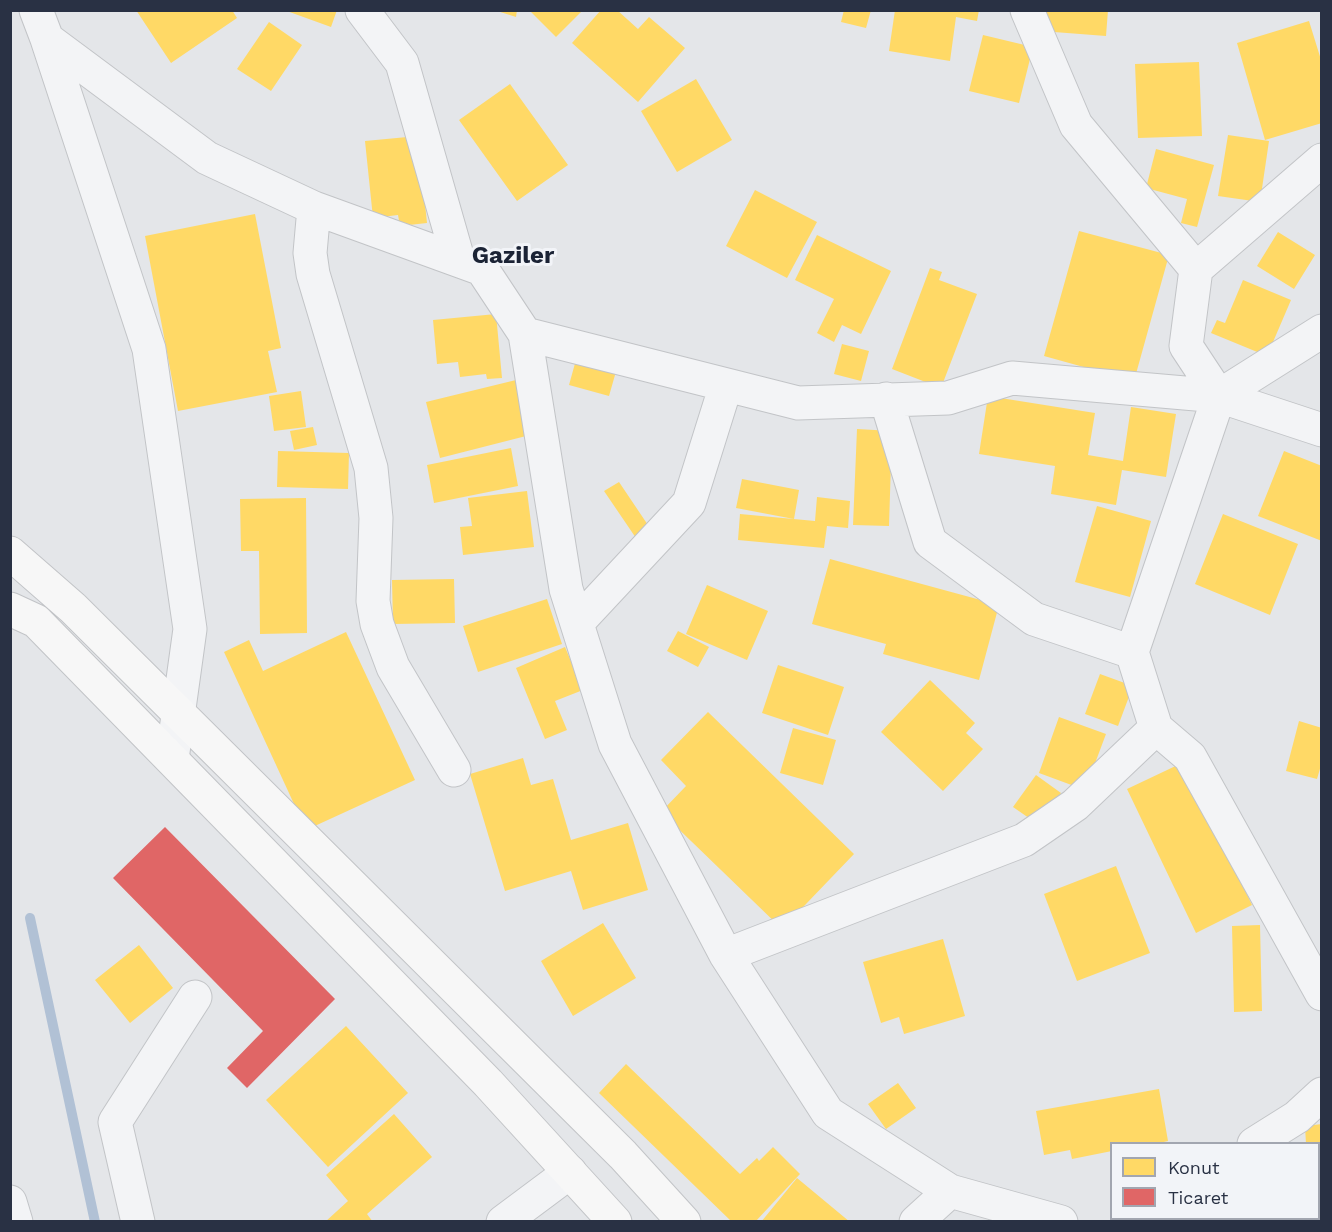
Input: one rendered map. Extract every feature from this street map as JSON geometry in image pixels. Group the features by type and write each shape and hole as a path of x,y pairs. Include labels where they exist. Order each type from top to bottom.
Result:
{"main road":[{"path":"10,553 73,608 623,1155 684,1221"},
{"path":"10,609 36,621 488,1083 615,1221"}],"street":[{"path":"362,10 402,63 458,259"},
{"path":"1027,10 1076,125 1196,268"},
{"path":"41,25 207,158 314,208 482,269 525,334 566,589 615,744 726,956 828,1113 950,1191 1061,1221"},
{"path":"41,25 149,349 190,629 172,759"},
{"path":"1219,396 1186,346 1196,268 1322,160"},
{"path":"314,208 310,253 313,274 371,468 376,518 373,601 377,624 393,667 454,770"},
{"path":"1322,331 1219,396 1132,652 1156,728 1190,757 1322,994"},
{"path":"525,334 798,403 948,398 1012,378 1219,396 1322,430"},
{"path":"577,623 689,503 726,385"},
{"path":"886,399 930,542 1034,619 1132,652"},
{"path":"726,956 1024,840 1075,805 1156,728"},
{"path":"138,1221 116,1122 195,997"},
{"path":"1257,1142 1298,1130 1322,1094"},
{"path":"503,1221 570,1172"},
{"path":"916,1221 950,1191"},
{"path":"10,1202 16,1221"}],"building: Konut":[{"path":"136,10 232,10 237,18 171,63"},
{"path":"284,10 337,10 331,27"},
{"path":"494,10 517,10 516,17"},
{"path":"529,10 583,10 556,37"},
{"path":"601,10 617,10 638,29 649,17 685,48 638,102 572,43"},
{"path":"844,10 871,10 866,28 841,22"},
{"path":"895,10 979,10 977,21 956,17 950,61 889,51"},
{"path":"1042,10 1108,10 1106,36 1041,31"},
{"path":"1309,21 1322,63 1322,123 1265,140 1237,43"},
{"path":"269,22 302,45 271,91 237,69"},
{"path":"983,35 1033,47 1019,103 969,91"},
{"path":"1199,62 1202,136 1138,138 1135,64"},
{"path":"696,79 732,140 677,172 641,111"},
{"path":"510,84 568,165 517,201 459,120"},
{"path":"1228,135 1269,141 1260,202 1218,196"},
{"path":"418,136 427,223 400,226 398,215 373,218 365,141"},
{"path":"1156,149 1214,165 1197,227 1181,223 1187,199 1146,188"},
{"path":"755,190 817,222 787,278 726,246"},
{"path":"255,214 281,348 268,351 277,392 178,411 145,236"},
{"path":"1079,231 1169,255 1134,381 1044,356"},
{"path":"1278,232 1315,255 1294,289 1257,266"},
{"path":"817,235 891,271 861,334 842,325 834,342 817,333 834,299 795,280"},
{"path":"930,268 942,272 939,280 977,294 941,388 892,369"},
{"path":"1243,280 1291,300 1267,356 1211,333 1217,320 1225,323"},
{"path":"496,314 502,378 487,379 486,374 460,377 458,362 437,364 433,320"},
{"path":"842,344 869,351 861,381 834,374"},
{"path":"579,349 619,361 609,396 569,385"},
{"path":"516,380 530,435 440,458 426,402"},
{"path":"301,391 306,427 274,431 269,396"},
{"path":"988,396 1095,413 1088,455 1123,461 1131,407 1176,414 1166,477 1122,470 1116,505 1051,494 1055,466 979,454"},
{"path":"313,427 317,445 294,450 290,431"},
{"path":"857,429 892,431 889,526 853,525"},
{"path":"511,448 518,486 434,503 427,465"},
{"path":"278,451 349,453 348,489 277,487"},
{"path":"1284,451 1322,466 1322,541 1258,516"},
{"path":"742,479 799,490 794,519 736,508"},
{"path":"619,482 652,531 638,541 604,491"},
{"path":"527,491 534,547 463,555 460,527 472,526 468,498"},
{"path":"817,497 850,501 848,528 827,526 824,548 738,540 740,514 815,521"},
{"path":"306,498 307,633 260,634 259,551 241,551 240,499"},
{"path":"1097,506 1151,521 1130,597 1075,582"},
{"path":"1223,514 1298,544 1270,615 1195,584"},
{"path":"830,559 999,605 979,680 883,654 886,644 812,624"},
{"path":"454,579 455,623 393,624 392,580"},
{"path":"707,585 768,611 747,660 686,634"},
{"path":"547,599 562,644 478,672 463,626"},
{"path":"678,631 709,647 698,667 667,651"},
{"path":"346,632 415,780 306,830 224,652 249,640 263,671"},
{"path":"565,647 583,690 555,701 567,730 545,739 516,668"},
{"path":"778,665 844,687 828,735 762,713"},
{"path":"1100,674 1133,686 1118,726 1085,714"},
{"path":"930,680 975,723 966,733 983,749 943,791 881,732"},
{"path":"708,712 854,854 782,929 661,812 686,786 661,760"},
{"path":"1059,717 1106,734 1085,790 1039,773"},
{"path":"1299,721 1322,728 1322,762 1317,779 1286,771"},
{"path":"793,728 836,740 823,785 780,773"},
{"path":"523,758 531,785 553,779 571,840 628,823 648,890 583,910 571,871 505,891 470,774"},
{"path":"1184,762 1252,905 1196,933 1127,789"},
{"path":"1036,775 1061,793 1039,825 1013,807"},
{"path":"1116,866 1150,953 1077,981 1044,894"},
{"path":"603,923 636,978 573,1016 541,961"},
{"path":"1260,925 1262,1011 1234,1012 1232,926"},
{"path":"943,939 965,1016 904,1034 899,1017 881,1023 863,962"},
{"path":"139,945 173,988 130,1023 95,980"},
{"path":"346,1026 408,1093 328,1167 266,1100"},
{"path":"626,1064 740,1174 757,1158 759,1161 773,1147 800,1174 755,1222 732,1222 599,1093"},
{"path":"898,1083 916,1108 886,1129 868,1104"},
{"path":"1159,1089 1168,1141 1110,1142 1110,1151 1072,1159 1070,1150 1044,1155 1036,1111"},
{"path":"394,1114 432,1157 367,1214 373,1222 325,1222 348,1201 326,1175"},
{"path":"1322,1124 1322,1185 1320,1185 1320,1142 1306,1142 1305,1126"},
{"path":"797,1178 850,1222 761,1222"},
{"path":"1254,1220 1302,1220 1302,1222 1254,1222"}],"building: Ticaret":[{"path":"165,827 335,999 247,1088 227,1068 263,1031 113,878"}],"waterway":[{"path":"30,918 95,1222"}],"district":[{"name":"Gaziler","path":"513,256"}]}
